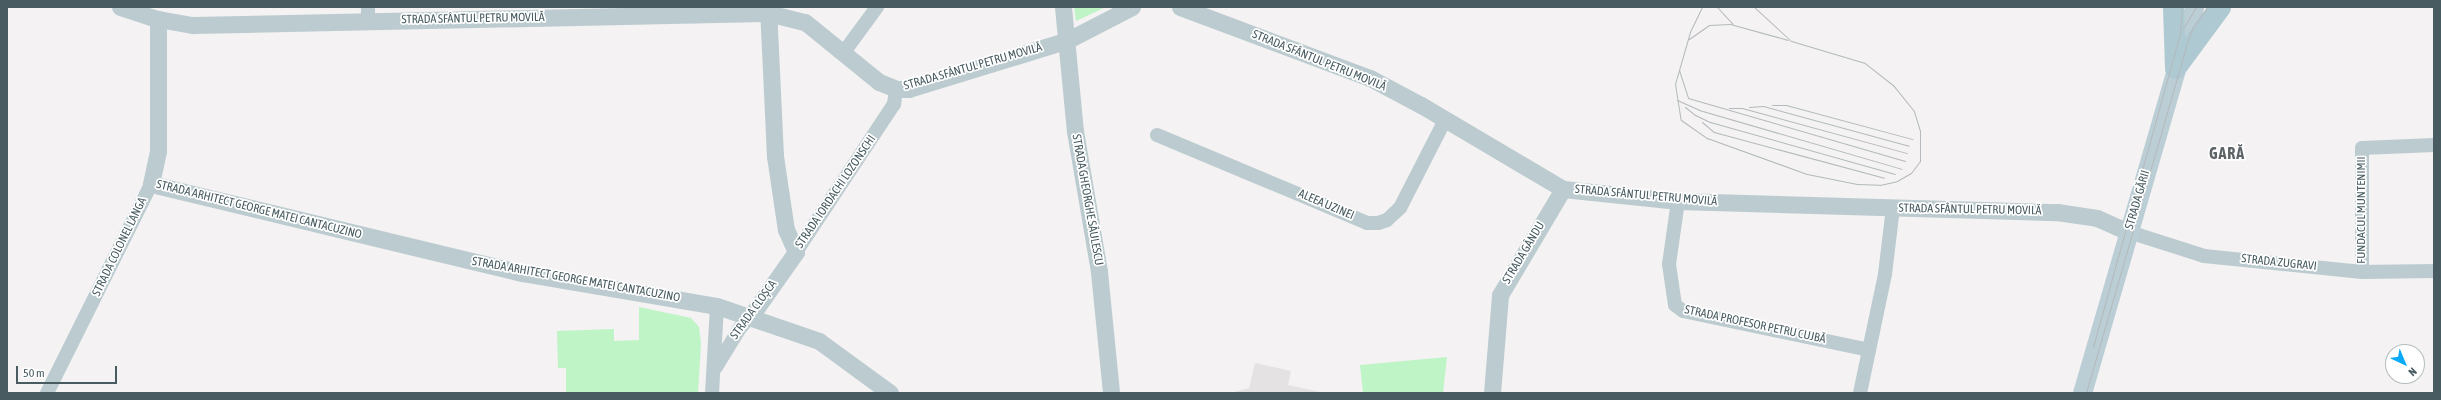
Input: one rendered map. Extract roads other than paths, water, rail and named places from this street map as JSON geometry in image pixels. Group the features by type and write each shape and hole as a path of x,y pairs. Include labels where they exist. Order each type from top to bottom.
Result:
{"main road":[{"path":"2173,7 2175,68"},
{"name":"STRADA GĂRII","path":"2082,393 2175,68 2194,7"},
{"path":"2175,68 2220,7"}],"street":[{"name":"STRADA SFÂNTUL PETRU MOVILĂ","path":"120,7 158,19 193,25 368,13 768,10 805,22 844,52 879,82 896,89 909,89 1068,40 1132,7"},
{"path":"844,52 877,7"},
{"name":"STRADA GHEORGHE SĂULESCU","path":"1063,7 1068,40 1075,131 1099,272 1111,393"},
{"name":"STRADA SFÂNTUL PETRU MOVILĂ","path":"1180,7 1370,78 1563,189 1678,201 2057,212 2097,218 2129,232"},
{"name":"STRADA IORDACHI LOZONSCHI","path":"768,10 775,156 786,230 796,252"},
{"name":"STRADA COLONEL LANGA","path":"47,393 151,184 158,151 158,19"},
{"name":"STRADA IORDACHI LOZONSCHI","path":"796,252 894,104 896,89"},
{"name":"ALEEA UZINEI","path":"1157,135 1367,223 1378,223 1387,220 1400,208 1445,120"},
{"name":"FUNDACUL MUNTENIMII","path":"2362,272 2362,148 2434,145"},
{"name":"STRADA ARHITECT GEORGE MATEI CANTACUZINO","path":"151,184 522,273 717,306 751,316 819,341 890,393"},
{"name":"STRADA GÂNDU","path":"1492,393 1500,295 1563,189"},
{"name":"STRADA PROFESOR PETRU CUJBĂ","path":"1678,201 1669,264 1675,305 1683,311 1868,350"},
{"path":"1860,393 1885,274 1893,208"},
{"name":"STRADA ZUGRAVI","path":"2129,232 2204,256 2362,272 2434,271"},
{"name":"STRADA CLOȘCA","path":"714,369 740,328 751,316 796,252"},
{"name":"STRADA CLOȘCA","path":"712,393 717,306"}],"tram line":[{"path":"1702,7 1690,32 1675,84 1681,120 1707,138 1807,174 1857,184 1880,185 1897,181 1911,173 1920,161 1920,131 1914,111 1894,86 1865,63 1791,41 1754,7"},
{"path":"1717,7 1733,24"},
{"path":"2093,347 2180,33 2182,7"},
{"path":"2183,28 2196,7"},
{"path":"2086,393 2187,42 2193,27 2207,7"},
{"path":"1689,39 1709,25 1730,24 1788,40"},
{"path":"1679,70 1688,98 1905,161"},
{"path":"1677,100 1699,110 1902,169"},
{"path":"1772,105 1786,105 1912,139"},
{"path":"1749,107 1763,106 1909,146"},
{"path":"1685,107 1695,115 1710,122 1895,174"},
{"path":"1729,108 1742,108 1907,153"},
{"path":"1702,122 1714,132 1884,178"}],"district":[{"name":"GARĂ","path":"2227,153"}]}
